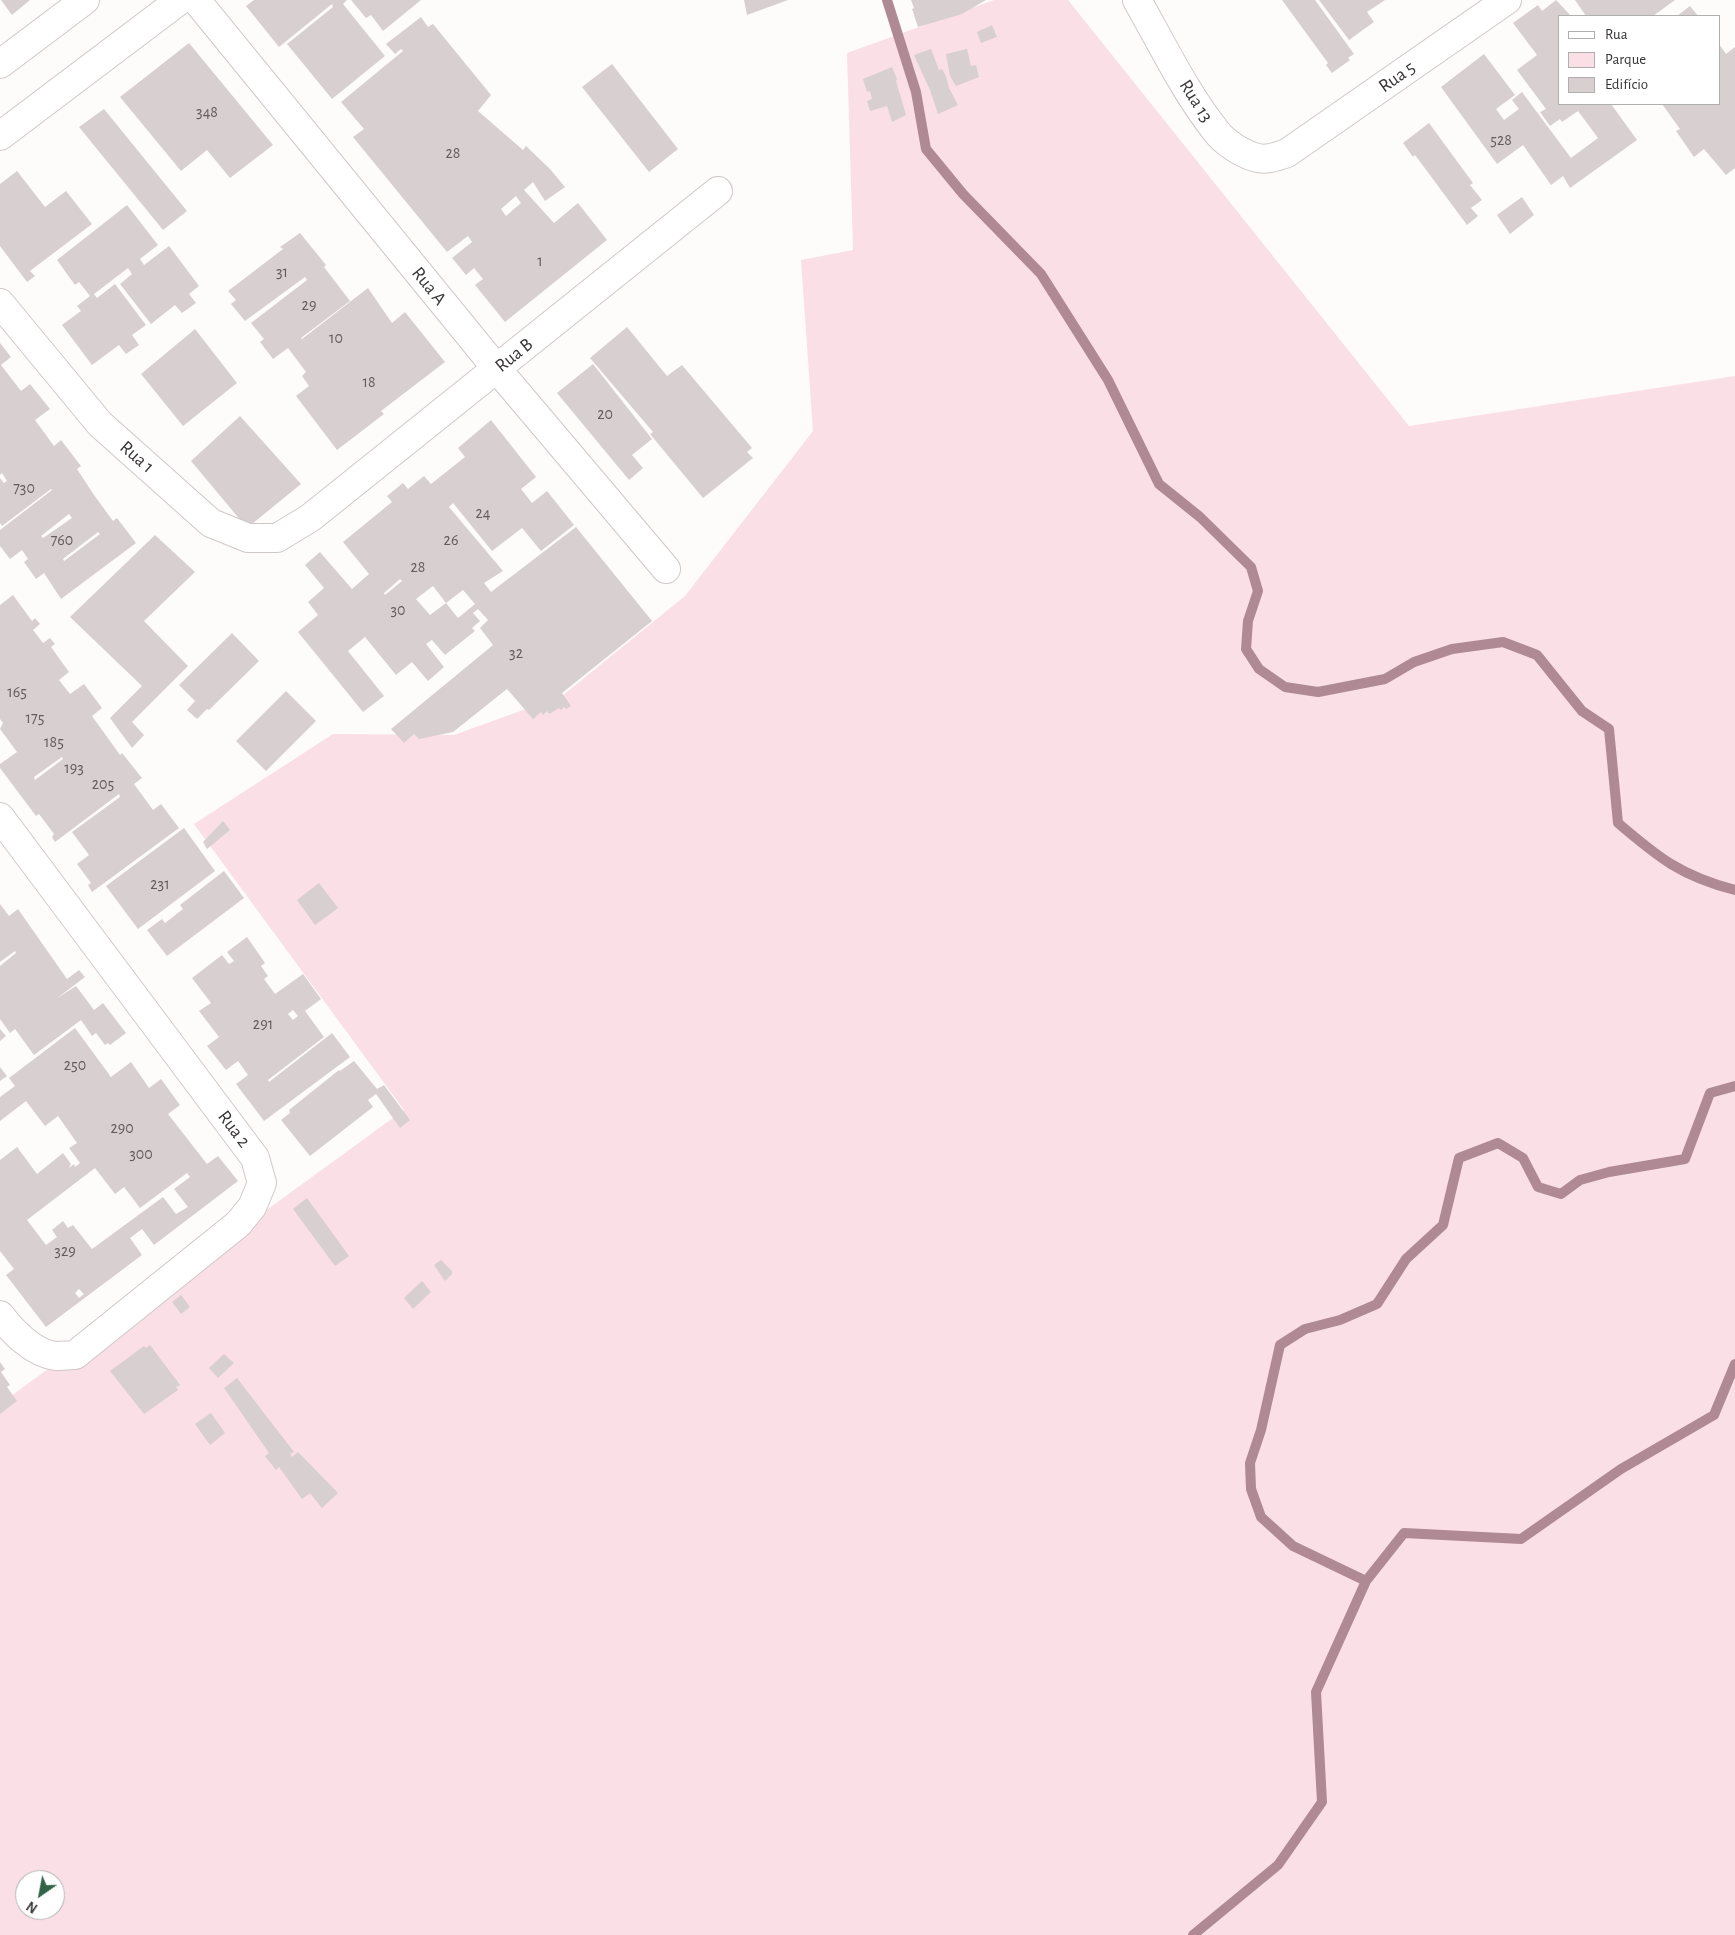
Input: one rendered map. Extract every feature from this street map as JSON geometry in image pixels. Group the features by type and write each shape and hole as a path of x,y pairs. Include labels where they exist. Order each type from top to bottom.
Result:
{"street":[{"path":"0,64 85,0"},
{"path":"0,136 180,0"},
{"name":"Rua A","path":"196,0 497,369 666,569"},
{"name":"Rua 13","path":"1137,0 1189,91 1217,133 1235,148 1254,157 1267,159 1287,153"},
{"name":"Rua 5","path":"1287,153 1508,0"},
{"name":"Rua B","path":"310,518 718,191"},
{"name":"Rua 1","path":"0,303 100,424 211,523 248,538 277,538 310,518"},
{"name":"Rua 2","path":"0,817 256,1158 262,1183 252,1207 238,1224 75,1355 54,1356 36,1348 6,1322"}],"green space":[{"path":"994,0 1068,0 1409,426 1735,376 1735,1935 0,1935 0,1404 404,1110 194,824 333,734 454,735 562,696 685,596 813,431 801,260 853,250 847,53"}],"building":[{"path":"1,0 30,0 12,15"},
{"path":"254,0 347,0 343,4 385,56 332,99 287,44 333,7 332,4 279,47 246,6"},
{"path":"351,0 421,0 383,31 371,15 366,18"},
{"path":"744,0 788,0 747,15"},
{"path":"911,0 986,0 962,14 918,27"},
{"path":"1282,0 1315,0 1354,54 1348,58 1350,60 1332,73 1326,65 1328,63"},
{"path":"1319,0 1385,0 1367,12 1374,22 1349,40"},
{"path":"1556,0 1570,15 1558,15 1558,105 1612,105 1637,140 1570,188 1563,176 1551,185 1523,145 1497,164 1441,87 1484,54 1515,95 1496,109 1504,120 1519,109 1512,100 1522,92 1571,158 1598,138 1578,111 1562,122 1560,119 1550,126 1540,112 1546,109 1517,70 1537,55 1513,23 1538,5 1542,11"},
{"path":"1575,0 1675,0 1654,15 1585,15"},
{"path":"1690,6 1697,15 1678,15"},
{"path":"421,17 428,27 433,24 491,95 478,111 523,150 526,146 550,169 565,187 545,201 533,182 524,190 554,223 578,203 607,240 505,322 475,285 483,279 474,268 466,275 452,258 472,242 468,236 447,252 353,137 364,129 341,102 403,51 401,49 395,54 386,44","holes":["516,196 521,203 506,216 501,209"]},
{"path":"992,25 997,37 981,43 977,32"},
{"path":"189,43 273,145 230,178 207,150 181,171 120,97"},
{"path":"1720,45 1726,54 1735,47 1735,168 1726,175 1704,149 1694,157 1676,131 1680,129 1663,105 1720,105"},
{"path":"931,49 939,70 942,69 946,76 949,88 958,105 938,114 930,90 914,55"},
{"path":"967,49 971,66 976,65 979,77 956,86 950,76 946,54"},
{"path":"612,64 678,149 649,172 582,87"},
{"path":"892,67 906,115 892,122 887,106 870,111 867,101 872,99 870,91 867,92 863,79"},
{"path":"104,109 187,211 163,230 79,127"},
{"path":"1429,123 1473,183 1470,185 1482,200 1471,208 1478,216 1467,225 1415,155 1413,157 1403,143"},
{"path":"17,171 45,207 66,191 92,224 30,271 35,276 27,282 0,246 0,184"},
{"path":"1522,197 1534,215 1510,234 1497,215"},
{"path":"127,205 158,245 140,259 144,265 169,246 199,286 189,294 196,303 182,313 175,305 151,324 120,284 132,274 128,268 94,294 97,298 115,284 146,325 132,335 139,345 126,354 119,345 92,365 62,325 81,311 77,306 90,296 79,282 75,285 57,260"},
{"path":"300,233 326,265 324,267 350,301 302,339 368,288 392,323 405,312 445,362 381,411 384,414 337,450 296,396 309,386 302,376 306,372 288,348 273,359 260,342 264,339 251,323 307,280 305,277 245,321 231,304 236,300 228,291 283,249 280,247"},
{"path":"627,327 667,376 682,365 752,448 747,452 753,458 703,498 650,434 653,432 590,358"},
{"path":"195,329 237,383 183,426 141,374"},
{"path":"0,343 11,357 1,365 21,391 30,384 50,409 35,420 54,446 61,440 81,466 77,469 94,495 113,521 117,518 136,543 61,599 44,573 36,579 24,562 28,559 22,550 10,559 0,546 0,530 52,490 2,526 0,523 0,478 4,483 7,481 2,473 0,475","holes":["69,514 72,518 43,538 41,536","98,532 100,534 64,561 63,559"]},
{"path":"593,364 652,439 632,455 643,468 629,480 557,393"},
{"path":"240,416 301,484 247,528 191,461"},
{"path":"491,420 536,477 521,489 532,503 547,491 574,525 541,551 522,528 492,551 453,503 449,507 503,571 484,583 491,592 576,527 652,621 562,693 571,706 566,709 564,707 561,710 559,708 549,714 547,711 543,715 541,712 533,719 507,689 453,732 419,739 414,734 404,743 391,729 493,645 480,628 488,620 478,609 473,613 480,621 472,628 475,631 445,655 432,640 426,644 444,667 428,681 412,662 396,675 365,637 348,651 384,696 363,712 298,632 318,615 308,602 324,588 305,565 320,552 352,589 369,574 343,542 392,502 387,496 403,483 408,489 424,476 431,484 465,457 458,448","holes":["400,579 402,581 385,595 384,593","433,586 446,603 430,615 416,599","463,590 475,604 458,618 446,603"]},
{"path":"155,535 195,572 144,621 188,666 132,722 144,735 132,748 110,718 142,686 70,617"},
{"path":"13,595 32,621 35,618 40,624 33,630 43,643 50,638 55,644 51,647 69,672 59,680 70,694 84,684 102,708 92,716 120,755 122,753 142,778 134,784 153,810 161,804 179,828 92,892 88,885 91,883 77,864 89,855 72,832 120,797 119,794 55,842 52,837 54,834 39,814 36,816 0,768 0,764 17,752 0,729 3,723 0,719 0,605","holes":["62,757 63,759 35,780 34,777"]},
{"path":"232,633 259,661 209,710 207,709 197,719 187,710 195,701 179,685"},
{"path":"286,691 316,721 266,771 236,741"},
{"path":"223,821 230,830 207,849 203,842"},
{"path":"184,828 215,871 138,929 106,886"},
{"path":"224,871 244,898 167,956 147,930 162,919 165,923 183,909 180,905"},
{"path":"319,883 338,908 315,925 297,900"},
{"path":"0,904 9,916 18,909 67,979 79,970 85,977 56,999 76,986 94,1010 103,1003 126,1033 110,1045 108,1043 105,1045 96,1033 92,1036 81,1020 34,1055 15,1029 10,1033 0,1019 0,966 16,953 15,951 0,962"},
{"path":"247,937 265,963 261,966 268,976 264,979 275,994 303,974 321,999 305,1011 324,1037 268,1080 269,1082 332,1033 350,1057 264,1121 236,1084 248,1075 238,1061 226,1070 207,1046 219,1037 199,1011 211,1003 192,978 222,955 229,964 234,961 227,952","holes":["293,1010 298,1016 293,1020 288,1014"]},
{"path":"75,1028 111,1077 131,1062 149,1088 161,1079 180,1105 168,1114 207,1164 218,1156 238,1181 154,1245 142,1229 130,1238 142,1255 46,1327 6,1275 14,1269 0,1251 0,1160 17,1147 37,1174 63,1153 71,1164 69,1168 74,1164 75,1167 80,1163 69,1148 77,1143 58,1116 45,1126 26,1101 0,1121 0,1097 15,1086 9,1078","holes":["95,1168 115,1194 124,1187 140,1208 187,1173 190,1177 174,1189 188,1207 176,1214 163,1197 92,1249 73,1225 68,1228 63,1221 52,1230 57,1237 46,1245 27,1220","79,1289 84,1294 79,1298 75,1293"]},
{"path":"0,1029 6,1036 0,1041"},
{"path":"354,1061 377,1089 384,1085 410,1120 400,1128 376,1094 368,1100 373,1107 310,1156 281,1120 290,1113 289,1110 339,1070"},
{"path":"0,1067 7,1076 0,1081"},
{"path":"307,1198 349,1256 335,1266 293,1209"},
{"path":"441,1260 452,1271 452,1274 445,1281 434,1265"},
{"path":"422,1281 431,1292 413,1309 404,1298"},
{"path":"181,1295 190,1307 181,1314 172,1302"},
{"path":"150,1345 180,1385 176,1387 178,1390 144,1414 110,1371 144,1346 146,1348"},
{"path":"224,1354 234,1363 218,1378 209,1368"},
{"path":"0,1362 5,1369 1,1372 10,1385 7,1387 17,1401 0,1414"},
{"path":"237,1378 294,1452 290,1454 292,1457 298,1452 338,1493 322,1508 310,1493 302,1499 279,1467 276,1470 265,1456 269,1453 224,1388"},
{"path":"211,1413 225,1433 210,1445 195,1424"}],"waterway":[{"path":"887,0 916,92 926,149 963,194 1041,274 1108,380 1159,484 1200,517 1251,567 1258,591 1248,621 1246,649 1259,669 1285,687 1318,692 1385,679 1414,662 1452,649 1503,642 1537,655 1582,711 1609,729 1618,823 1659,856 1685,872 1716,885 1735,890"},
{"path":"1366,1581 1293,1546 1261,1517 1251,1489 1250,1463 1261,1430 1280,1345 1305,1329 1340,1320 1377,1304 1406,1259 1443,1225 1459,1158 1498,1143 1523,1158 1538,1187 1561,1194 1580,1180 1609,1172 1685,1159 1710,1093 1735,1086"},
{"path":"1193,1935 1278,1865 1322,1802 1316,1692 1366,1581 1404,1533 1521,1539 1621,1469 1714,1415 1735,1364"}]}
